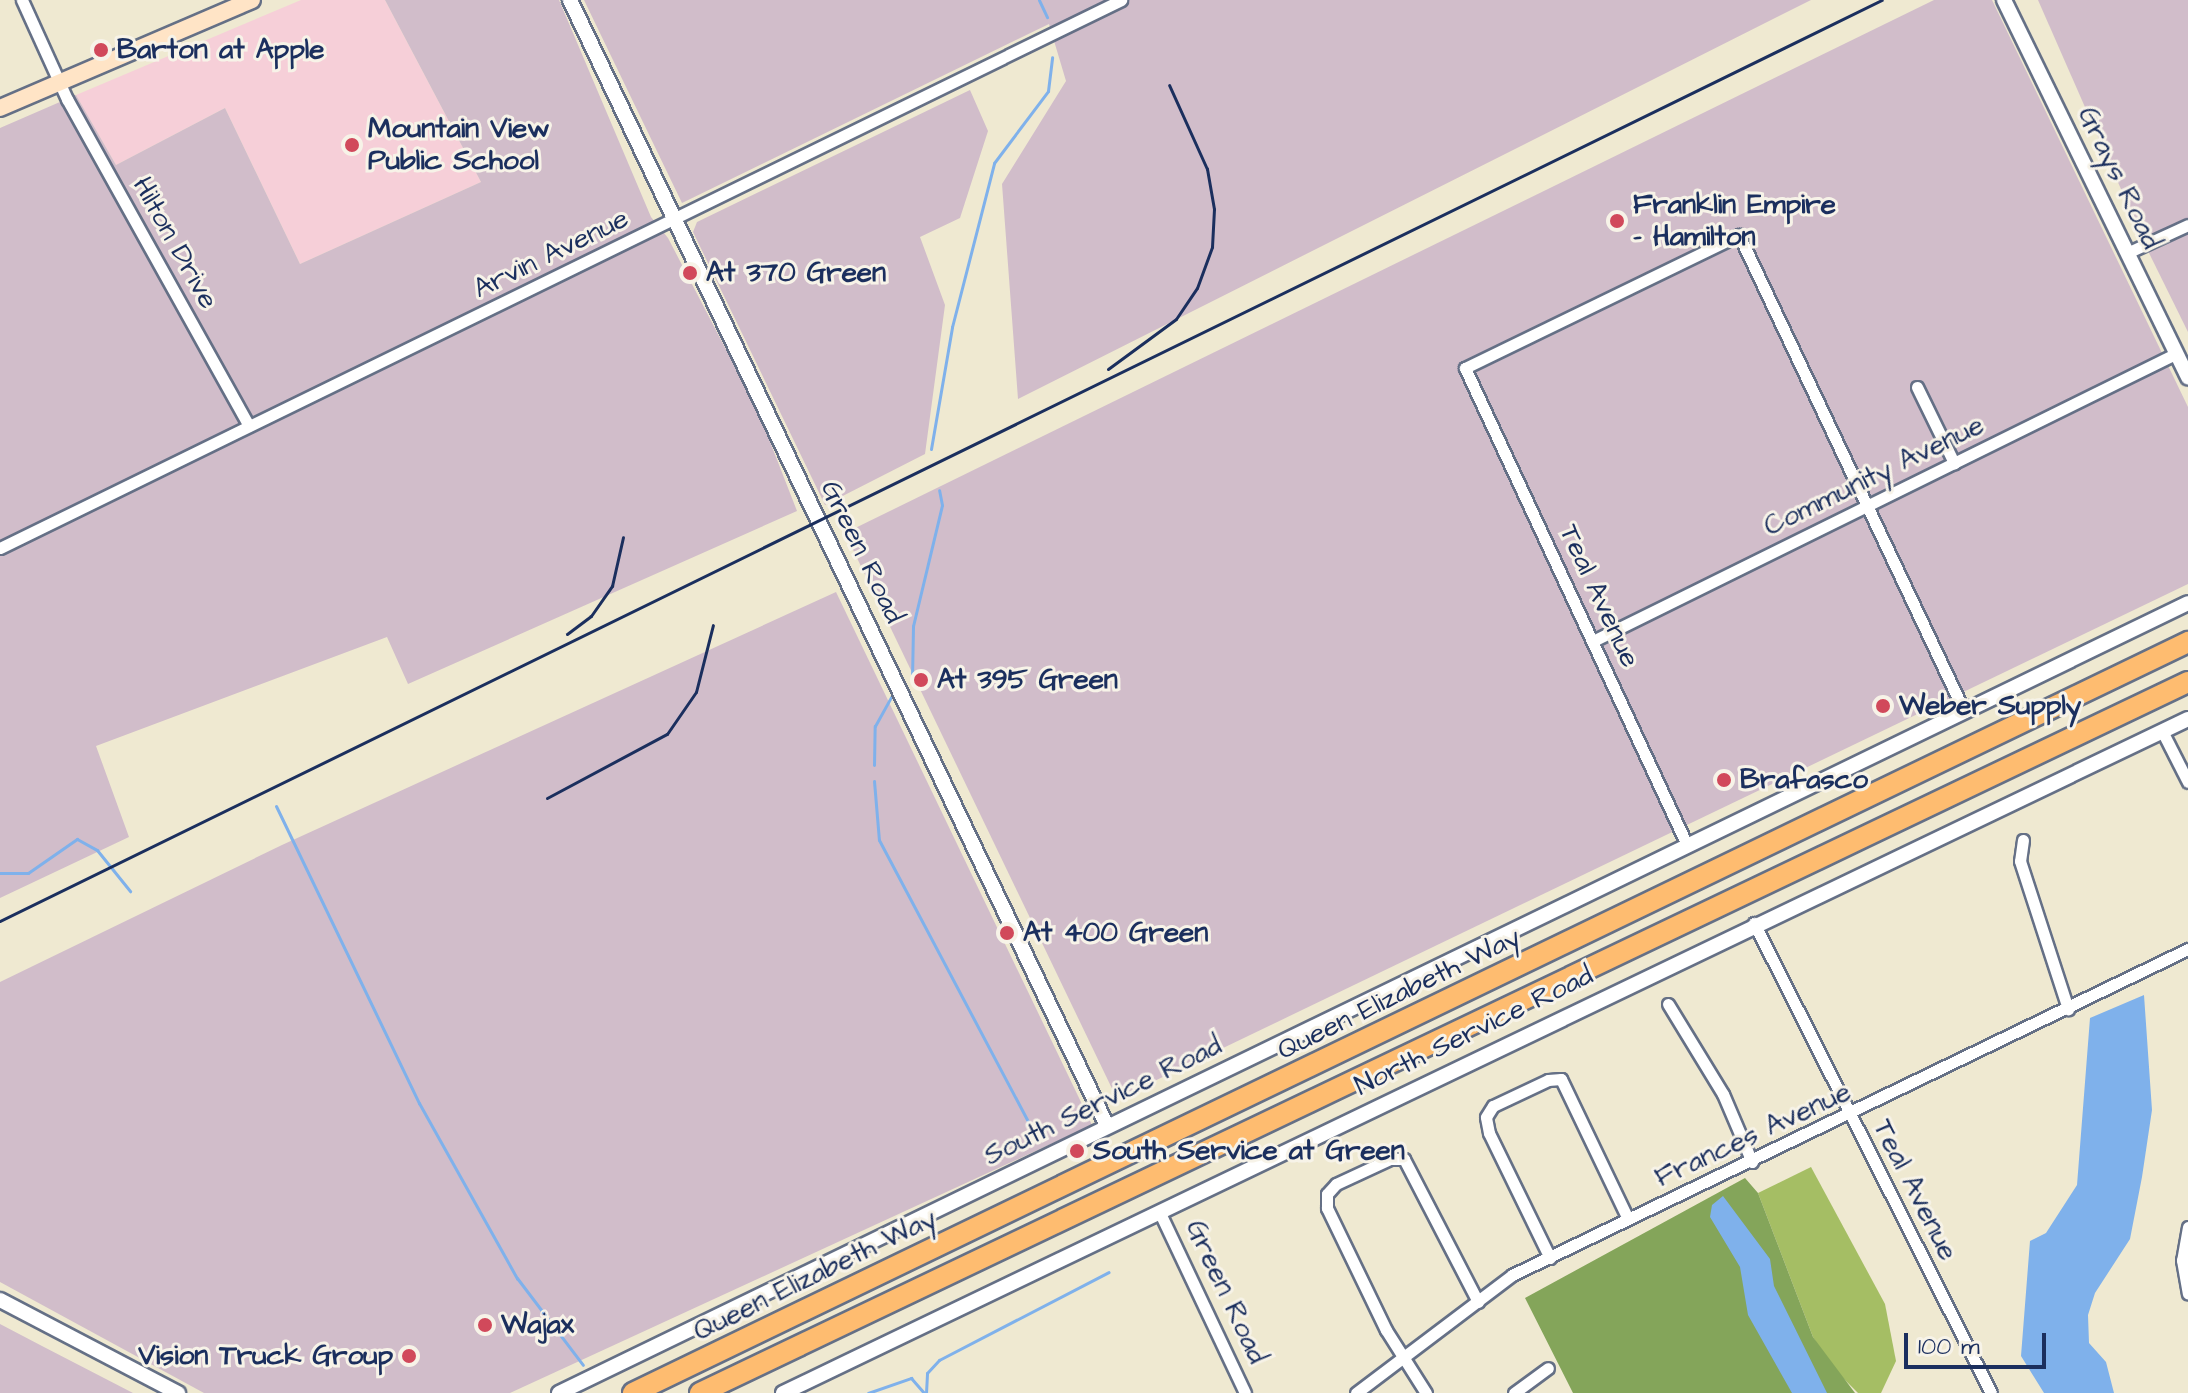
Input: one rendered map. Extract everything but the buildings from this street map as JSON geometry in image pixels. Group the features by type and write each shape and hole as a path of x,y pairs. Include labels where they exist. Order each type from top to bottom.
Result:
{"highway":[{"name":"Queen Elizabeth Way","path":"633,1393 2188,642"},
{"name":"Queen Elizabeth Way","path":"700,1393 2188,682"}],"main road":[{"path":"0,108 252,0"}],"street":[{"name":"Hilton Drive","path":"22,0 61,83 249,426"},
{"name":"Green Road","path":"570,0 1107,1126"},
{"name":"Arvin Avenue","path":"0,548 1121,0"},
{"name":"Grays Road","path":"2004,0 2188,378"},
{"path":"2127,253 2188,225"},
{"name":"Teal Avenue","path":"1687,845 1465,368 1739,235 1865,506"},
{"name":"Community Avenue","path":"1593,641 2175,354"},
{"path":"1917,387 1954,463"},
{"path":"1865,506 1964,711"},
{"name":"South Service Road","path":"559,1393 2188,603"},
{"name":"North Service Road","path":"783,1393 1754,923 2188,719"},
{"path":"2162,731 2188,782"},
{"path":"2023,840 2020,861 2068,1009"},
{"name":"Teal Avenue","path":"1754,923 1991,1393"},
{"name":"Frances Avenue","path":"1356,1393 1512,1275 1850,1116 2188,949"},
{"path":"1668,1004 1723,1094 1752,1162"},
{"path":"1550,1258 1489,1133 1486,1117 1493,1106 1548,1080 1561,1079 1628,1219"},
{"path":"1426,1393 1403,1359 1327,1208 1327,1194 1336,1184 1390,1159 1404,1159 1478,1302"},
{"name":"Green Road","path":"1160,1213 1245,1393"},
{"path":"2188,1228 2182,1260 2188,1293"},
{"path":"0,1300 178,1393"},
{"path":"1520,1391 1548,1368"}],"shaded area":[{"name":"Mountain View Public School","path":"301,0 385,0 481,182 300,264 225,108 116,165 76,95"},
{"path":"385,0 559,0 651,217 668,238 758,411 797,511 408,684 387,637 96,746 129,837 0,898 0,128 76,95 116,165 225,108 300,264 481,182"},
{"path":"584,0 1811,0 1018,399 1002,184 1066,81 1049,24 682,203"},
{"path":"1934,0 1992,0 2188,407 2188,584 1117,1099 845,533"},
{"path":"2038,0 2188,0 2188,332 2149,253"},
{"path":"970,90 988,131 960,218 920,237 945,305 925,454 825,505 693,232 697,222"},
{"path":"836,592 1092,1125 510,1393 204,1393 0,1282 0,982 282,845"},
{"path":"0,1324 42,1346 133,1393 0,1393"}],"green space":[{"path":"1811,1167 1885,1304 1896,1361 1881,1393 1858,1393 1829,1364 1813,1337 1758,1193"},
{"path":"1745,1178 1758,1193 1813,1337 1855,1393 1573,1393 1525,1298"}],"water":[{"path":"2144,995 2152,1110 2142,1177 2130,1239 2095,1293 2088,1315 2089,1343 2106,1362 2114,1393 2044,1393 2021,1356 2030,1241 2046,1233 2077,1185 2090,1018"},
{"path":"1723,1196 1770,1259 1774,1286 1827,1393 1792,1393 1748,1315 1740,1267 1710,1217 1712,1205"}],"waterway":[{"path":"1039,0 1047,17"},
{"path":"931,449 952,327 994,163 1048,91 1052,57"},
{"path":"912,679 913,626 942,505 939,490"},
{"path":"874,765 875,726 891,697"},
{"path":"874,781 879,840 1031,1127"},
{"path":"276,806 419,1103 517,1278 583,1365"},
{"path":"0,873 28,873 77,839 97,850 130,891"},
{"path":"926,1393 927,1373 939,1360 1109,1272"},
{"path":"868,1393 911,1378 924,1393"}],"railway":[{"path":"0,921 1882,0"},
{"path":"1108,369 1176,319 1197,288 1212,247 1214,209 1207,169 1169,85"},
{"path":"567,634 591,616 612,586 623,537"},
{"path":"547,798 667,734 696,692 713,625"}],"place":[{"name":"Barton at Apple","path":"101,50"},
{"name":"Mountain View Public School","path":"352,145"},
{"name":"Franklin Empire - Hamilton","path":"1617,221"},
{"name":"At 370 Green","path":"690,273"},
{"name":"At 395 Green","path":"921,680"},
{"name":"Weber Supply","path":"1883,706"},
{"name":"Brafasco","path":"1724,780"},
{"name":"At 400 Green","path":"1007,933"},
{"name":"South Service at Green","path":"1077,1151"},
{"name":"Wajax","path":"485,1325"},
{"name":"Vision Truck Group","path":"409,1356"}]}
